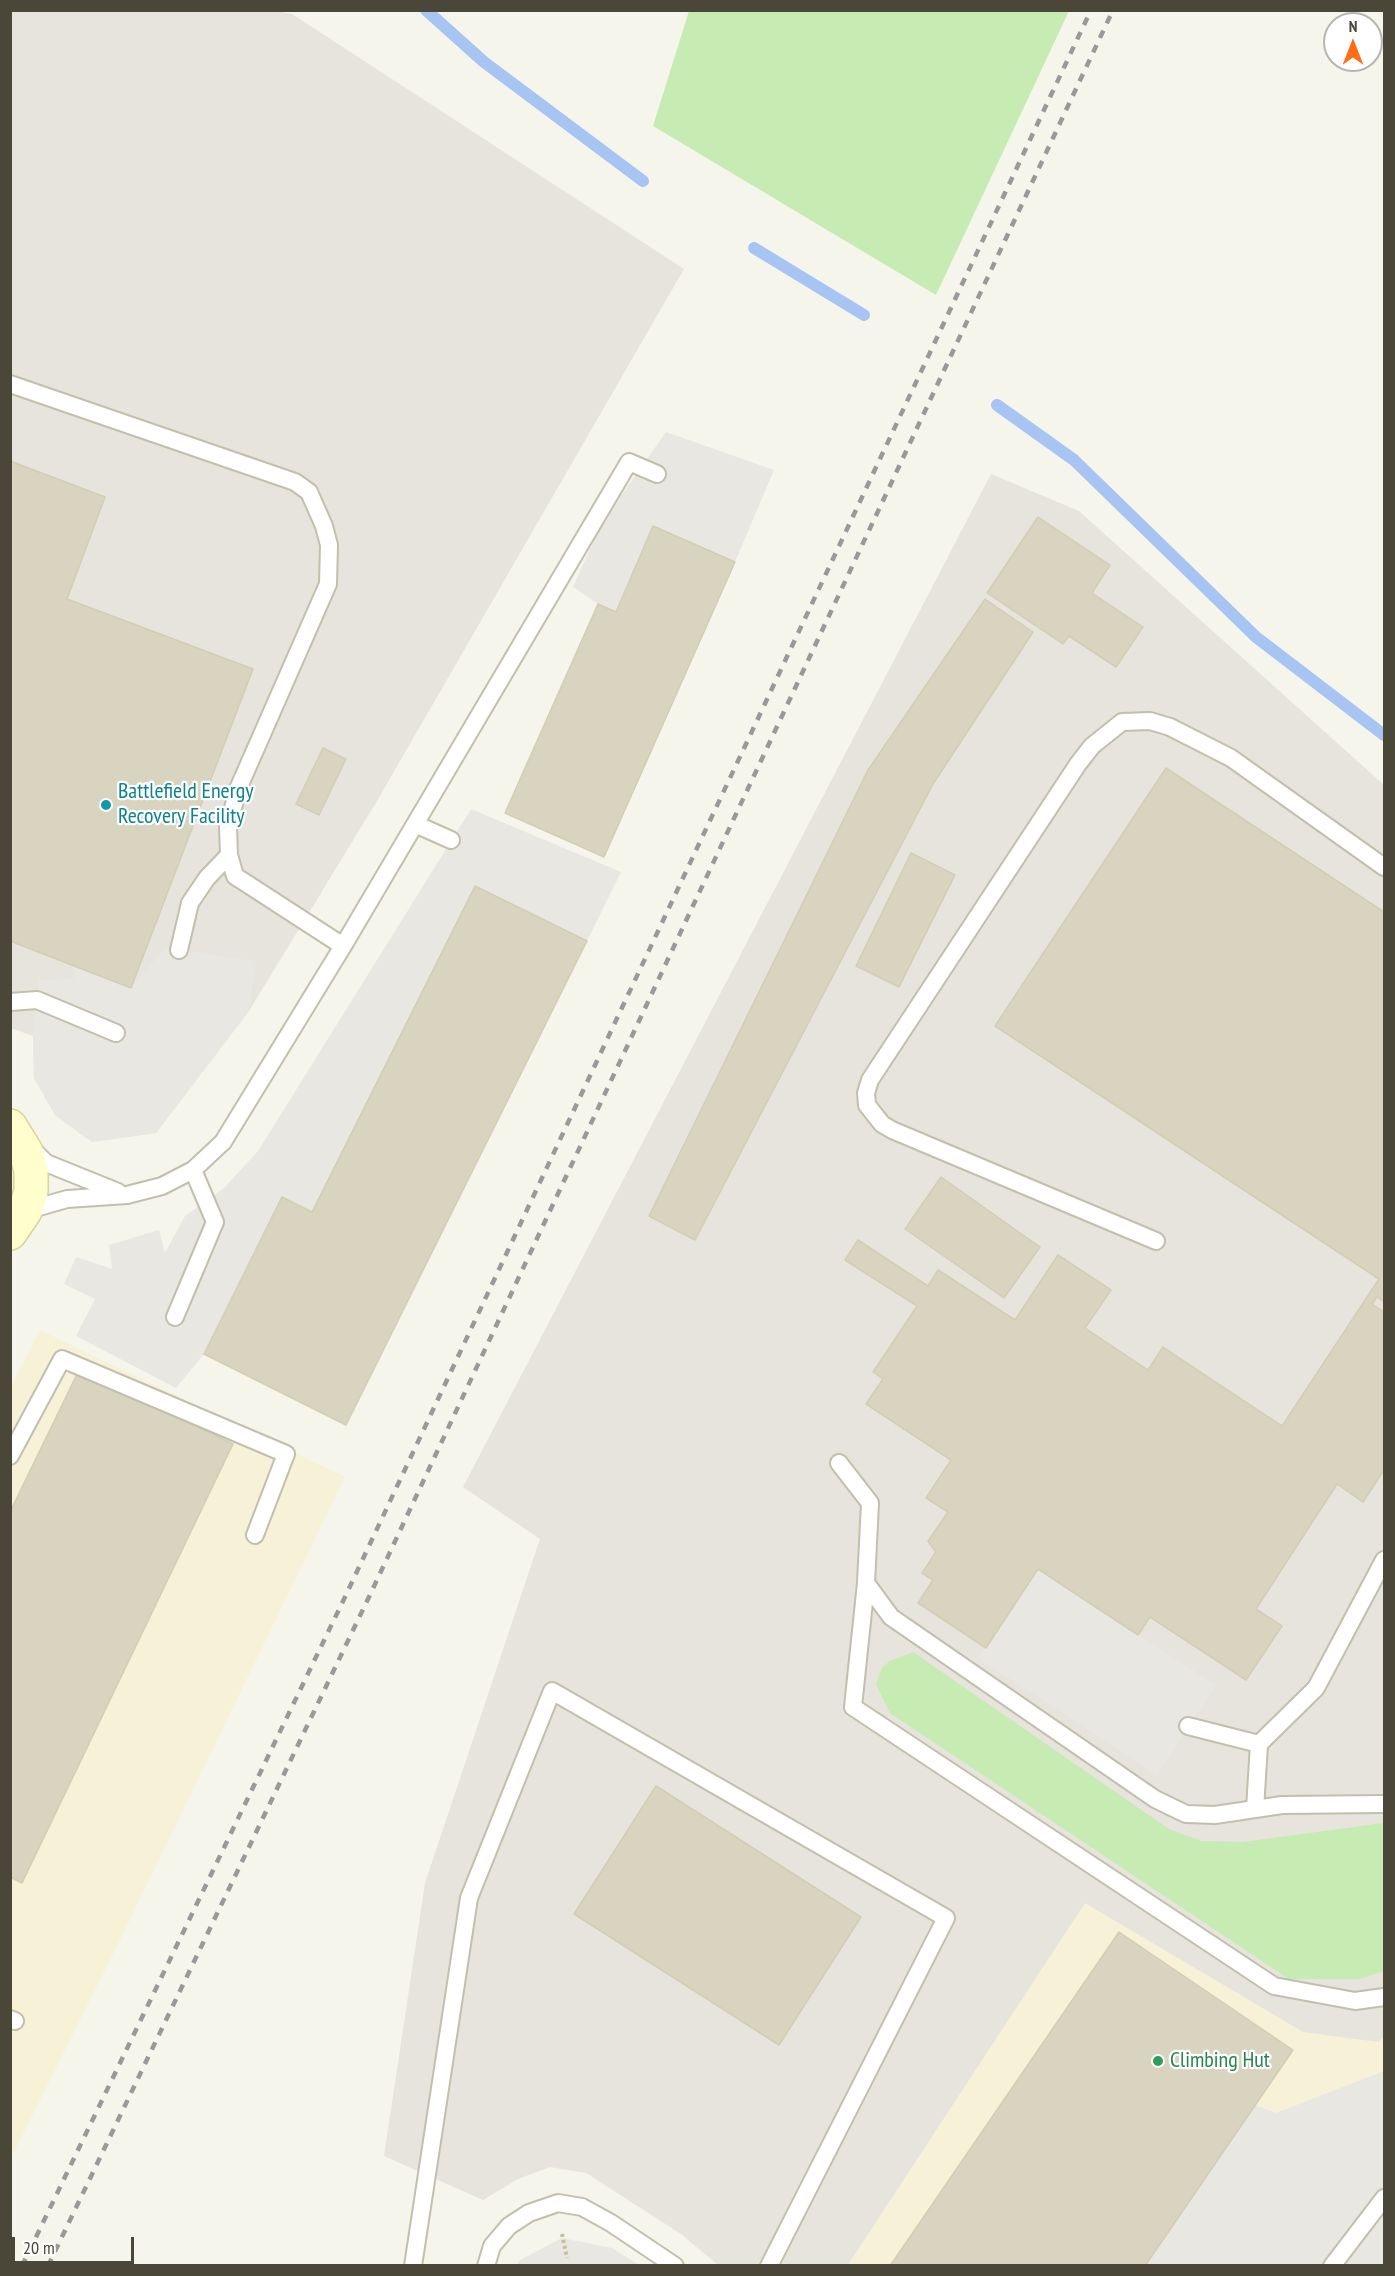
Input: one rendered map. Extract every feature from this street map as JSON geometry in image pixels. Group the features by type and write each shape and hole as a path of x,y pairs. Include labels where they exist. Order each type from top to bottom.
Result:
{"street":[{"path":"14,1130 26,1152 31,1171 31,1191 18,1222"}],"lane":[{"path":"10,384 295,482 309,492 324,526 329,545 328,584 238,789 228,827 229,855 235,876 343,946"},
{"path":"18,1222 67,1199 127,1195 162,1186 193,1170 223,1142 343,946 629,462 657,474"},
{"path":"1156,1241 892,1130 873,1114 867,1105 866,1094 870,1080 1078,764 1092,746 1122,722 1150,721 1170,727 1231,758 1384,867"},
{"path":"415,824 451,840"},
{"path":"179,950 190,903 207,878 229,855"},
{"path":"10,1002 37,1000 116,1033"},
{"path":"14,1130 46,1163 79,1178 127,1195"},
{"path":"175,1317 215,1222 193,1170"},
{"path":"10,1456 62,1359 286,1454 255,1535"},
{"path":"839,1463 870,1503 866,1583 853,1707 1274,1986 1355,2001 1384,1997"},
{"path":"1255,1809 1259,1744 1316,1688 1384,1560"},
{"path":"866,1583 891,1617 1155,1799 1186,1814 1215,1815 1282,1805 1384,1804"},
{"path":"413,2265 469,1898 552,1691 946,1918 769,2265"},
{"path":"1188,1726 1259,1744"},
{"path":"1332,2265 1384,2198"},
{"path":"486,2265 492,2246 509,2226 529,2213 558,2203 582,2207 675,2265"}],"shaded area":[{"path":"270,10 292,14 684,269 377,801 249,1011 156,1133 92,1142 55,1115 34,1078 33,1036 11,1028 11,11"},
{"path":"666,432 774,470 735,562 653,526 616,612 598,604 573,587 602,523"},
{"path":"991,474 1079,511 1384,785 1384,2037 1378,2042 1303,2032 1085,1903 848,2265 718,2265 681,2234 586,2173 550,2167 518,2179 483,2200 384,2156 425,1883 540,1539 463,1487"},
{"path":"471,809 621,872 587,941 475,886 312,1212 282,1197 204,1354 176,1388 76,1336 95,1299 64,1284 76,1257 112,1269 109,1245 159,1230 165,1253 185,1216 224,1188 258,1151"},
{"path":"165,948 256,961 249,1011 156,1133 92,1142 55,1115 34,1078 33,1036 39,980 73,979 74,966 131,987"},
{"path":"40,1330 345,1477 120,1940 11,2158 10,1389"},
{"path":"1038,1569 1216,1685 1157,1775 978,1658"},
{"path":"1085,1902 1303,2032 1378,2042 1384,2037 1384,2265 848,2266"},
{"path":"1384,2071 1384,2265 1145,2266 1255,2105 1276,2113"},
{"path":"562,2238 612,2248 639,2265 517,2265 520,2260"}],"green space":[{"path":"689,10 1069,11 936,295 653,126"},
{"path":"913,1652 1169,1829 1201,1841 1243,1842 1384,1823 1384,1971 1360,1979 1289,1979 890,1713 876,1684 882,1668 890,1661"}],"building":[{"name":"Battlefield Energy Recovery Facility","path":"10,461 105,497 67,599 253,669 131,988 10,941"},
{"path":"1038,517 1110,565 1092,593 1143,627 1116,667 1069,636 1063,644 987,593"},
{"path":"653,526 735,562 604,857 505,813 598,604 616,612"},
{"path":"985,599 1033,632 933,784 695,1240 649,1216 868,770"},
{"path":"323,748 346,759 319,815 296,804"},
{"path":"1166,768 1384,912 1384,1302 1377,1297 1372,1304 1384,1312 1384,1470 1363,1502 1337,1484 1256,1609 1282,1626 1246,1680 1150,1617 1138,1635 1038,1569 986,1648 918,1603 933,1580 922,1573 936,1552 928,1541 948,1512 926,1498 951,1460 866,1404 883,1379 873,1372 917,1306 845,1260 858,1240 928,1286 938,1270 1015,1320 1058,1255 1111,1290 1085,1328 1148,1370 1163,1347 1282,1426 1379,1279 995,1026"},
{"path":"911,853 955,875 899,987 856,966"},
{"path":"475,886 587,941 346,1425 204,1354 282,1197 312,1212"},
{"path":"941,1177 1040,1247 1004,1298 905,1229"},
{"path":"79,1370 233,1444 22,1883 10,1877 10,1512"},
{"path":"656,1786 861,1917 779,2045 574,1914"},
{"path":"1119,1932 1293,2050 1145,2266 890,2266"}],"waterway":[{"path":"426,10 484,62 643,181"},
{"path":"754,248 864,315"},
{"path":"997,405 1074,460 1256,637 1384,735"}],"railway":[{"path":"22,2266 345,1597 1091,10"},
{"path":"48,2266 368,1599 1113,10"}],"place":[{"name":"Battlefield Energy Recovery Facility","path":"106,805"},
{"name":"Climbing Hut","path":"1158,2061"}]}
